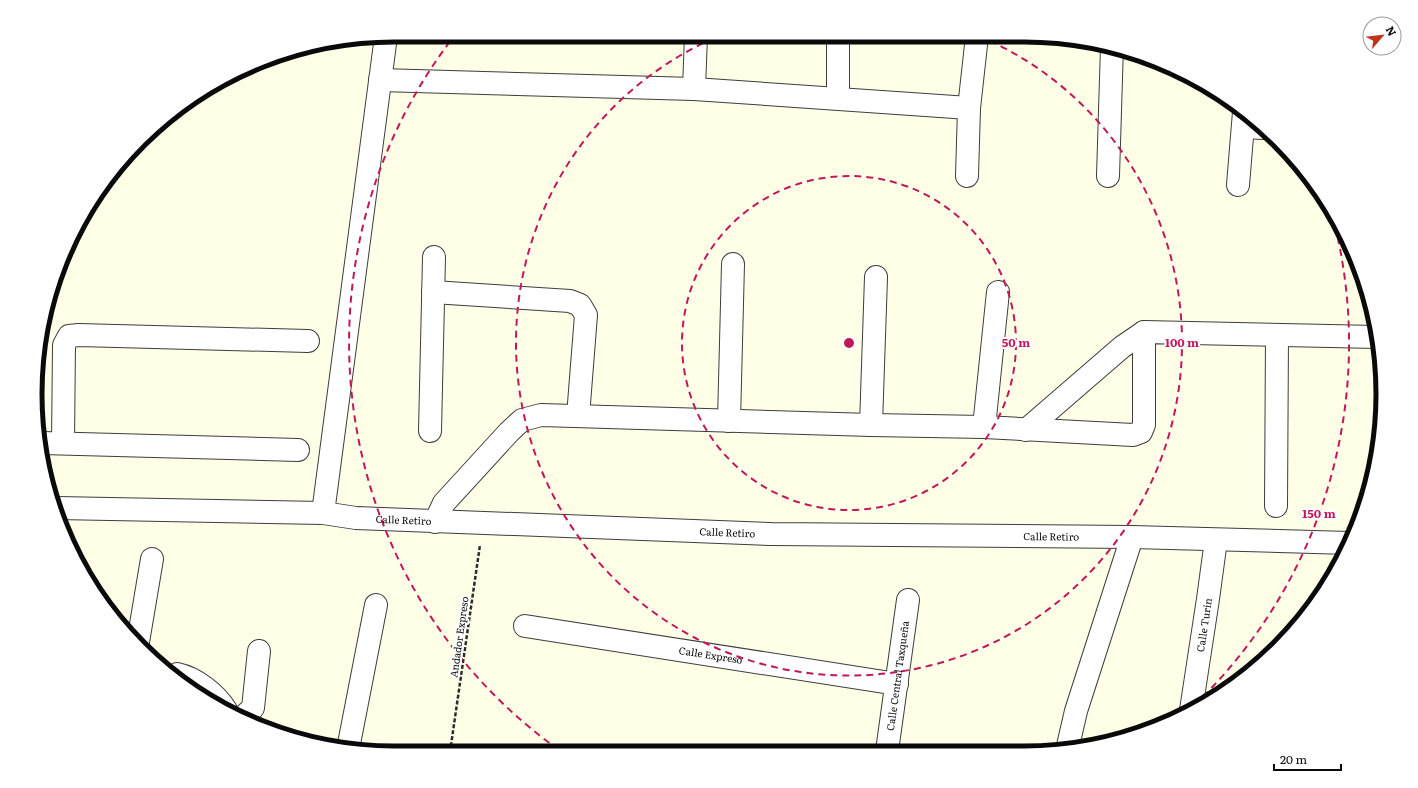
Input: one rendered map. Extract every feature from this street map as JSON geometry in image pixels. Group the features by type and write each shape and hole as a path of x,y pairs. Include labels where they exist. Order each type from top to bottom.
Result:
{"street":[{"path":"323,513 385,42"},
{"path":"694,89 696,42"},
{"path":"838,42 838,98"},
{"path":"967,176 969,108 976,42"},
{"path":"1108,176 1112,53"},
{"path":"380,80 694,89 969,108"},
{"path":"1238,185 1243,119"},
{"path":"430,431 434,257"},
{"path":"729,421 733,264"},
{"path":"871,425 876,277"},
{"path":"433,292 570,301 580,305 586,315 578,416"},
{"path":"984,427 998,292"},
{"path":"435,522 444,503 498,443 522,420 541,415 984,427 1132,435 1140,432 1144,425 1144,332"},
{"path":"1026,430 1122,347 1144,332 1371,337"},
{"path":"63,443 64,345 69,336 79,335 308,341"},
{"path":"1276,506 1277,335"},
{"path":"46,443 298,450"},
{"name":"Calle Retiro","path":"61,508 323,513 356,518 435,522 771,534 1132,538 1343,543"},
{"path":"1069,743 1076,711 1132,538"},
{"name":"Calle Turin","path":"1192,703 1216,540"},
{"path":"139,637 152,559"},
{"name":"Calle Central Taxqueña","path":"888,746 908,600"},
{"path":"349,743 376,605"},
{"name":"Calle Expreso","path":"525,626 897,684"},
{"path":"247,714 253,708 259,651"},
{"path":"187,678 204,686 217,699"}],"path":[{"name":"Andador Expreso","path":"451,746 483,524"}]}
